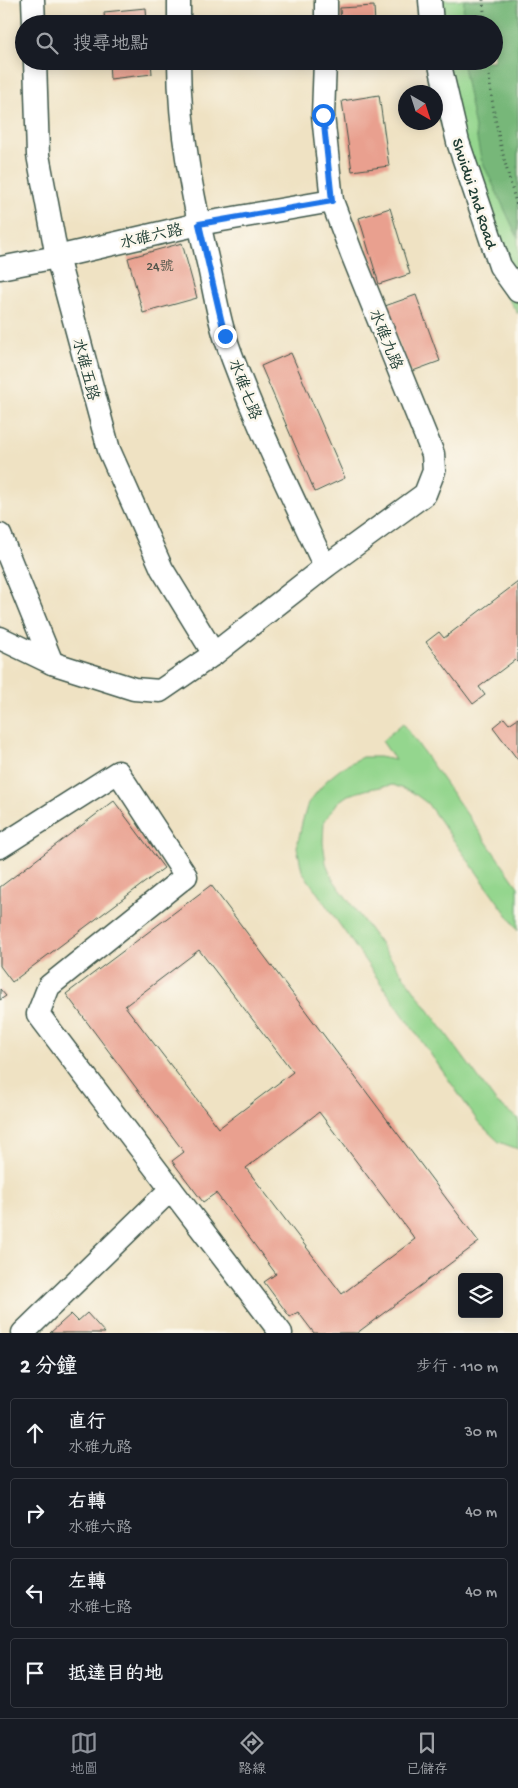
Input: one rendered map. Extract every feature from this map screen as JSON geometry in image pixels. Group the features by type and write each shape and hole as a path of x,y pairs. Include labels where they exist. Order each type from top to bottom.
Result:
{"street":[{"path":"33,0 34,15"},
{"path":"179,0 179,15"},
{"path":"326,0 326,15"},
{"path":"430,0 431,15"},
{"name":"水碓五路","path":"35,70 38,155 57,258 109,450 162,569 214,654"},
{"name":"水碓七路","path":"179,70 186,158 225,336 266,441 325,567"},
{"name":"水碓九路","path":"325,70 323,115 332,201 433,454 434,472 425,494 325,567"},
{"name":"Shuidui 2nd Road","path":"441,70 458,142 500,266 518,291"},
{"name":"水碓六路","path":"0,268 57,258 199,224 332,201"},
{"path":"0,535 52,663"},
{"path":"0,638 52,663 134,689 160,691 214,654 325,567"},
{"path":"0,846 118,772 186,876 49,986 38,1014 281,1333"},
{"path":"23,1333 171,1188"}],"path":[{"path":"483,0 484,15"},
{"path":"489,70 490,92 500,144 518,210"}],"green space":[{"path":"423,0 518,0 518,314 505,294 443,130 443,85 429,85 428,70 503,70 503,15 424,15"},
{"path":"464,0 518,0 518,238 481,159 464,70 503,70 503,15 463,15"},
{"path":"403,723 518,887 518,930 427,803 412,792 393,785 348,795 338,802 324,822 323,842 326,863 332,878 496,1102 518,1119 518,1149 499,1142 479,1123 302,871 297,847 308,803 327,780 342,768 362,757 379,757 395,760 382,741"}],"building":[{"path":"374,6 374,15 340,15 340,8"},
{"path":"146,8 146,15 104,15 104,12"},
{"path":"110,70 152,70 152,74 110,79"},
{"path":"379,95 389,166 352,171 342,101"},
{"path":"390,208 410,274 379,284 359,218"},
{"path":"182,243 197,298 143,313 128,258"},
{"path":"416,295 440,361 410,372 385,306"},
{"path":"291,353 345,478 315,492 261,366"},
{"path":"518,582 518,663 515,660 479,687 485,695 473,704 426,642 439,632 444,638"},
{"path":"504,718 509,724 518,718 518,760 493,727"},
{"path":"114,801 164,868 12,982 0,966 0,887"},
{"path":"211,885 479,1242 357,1333 314,1333 298,1312 290,1317 264,1282 276,1274 216,1193 203,1202 172,1161 184,1152 66,994","holes":["199,950 293,1072 219,1128 125,1006","319,1112 415,1239 342,1294 246,1168"]},
{"path":"0,989 6,996 0,1000"},
{"path":"87,1313 105,1333 50,1333 71,1314 78,1321"}],"route":[{"path":"225,336 199,224 332,201 323,115"}]}
